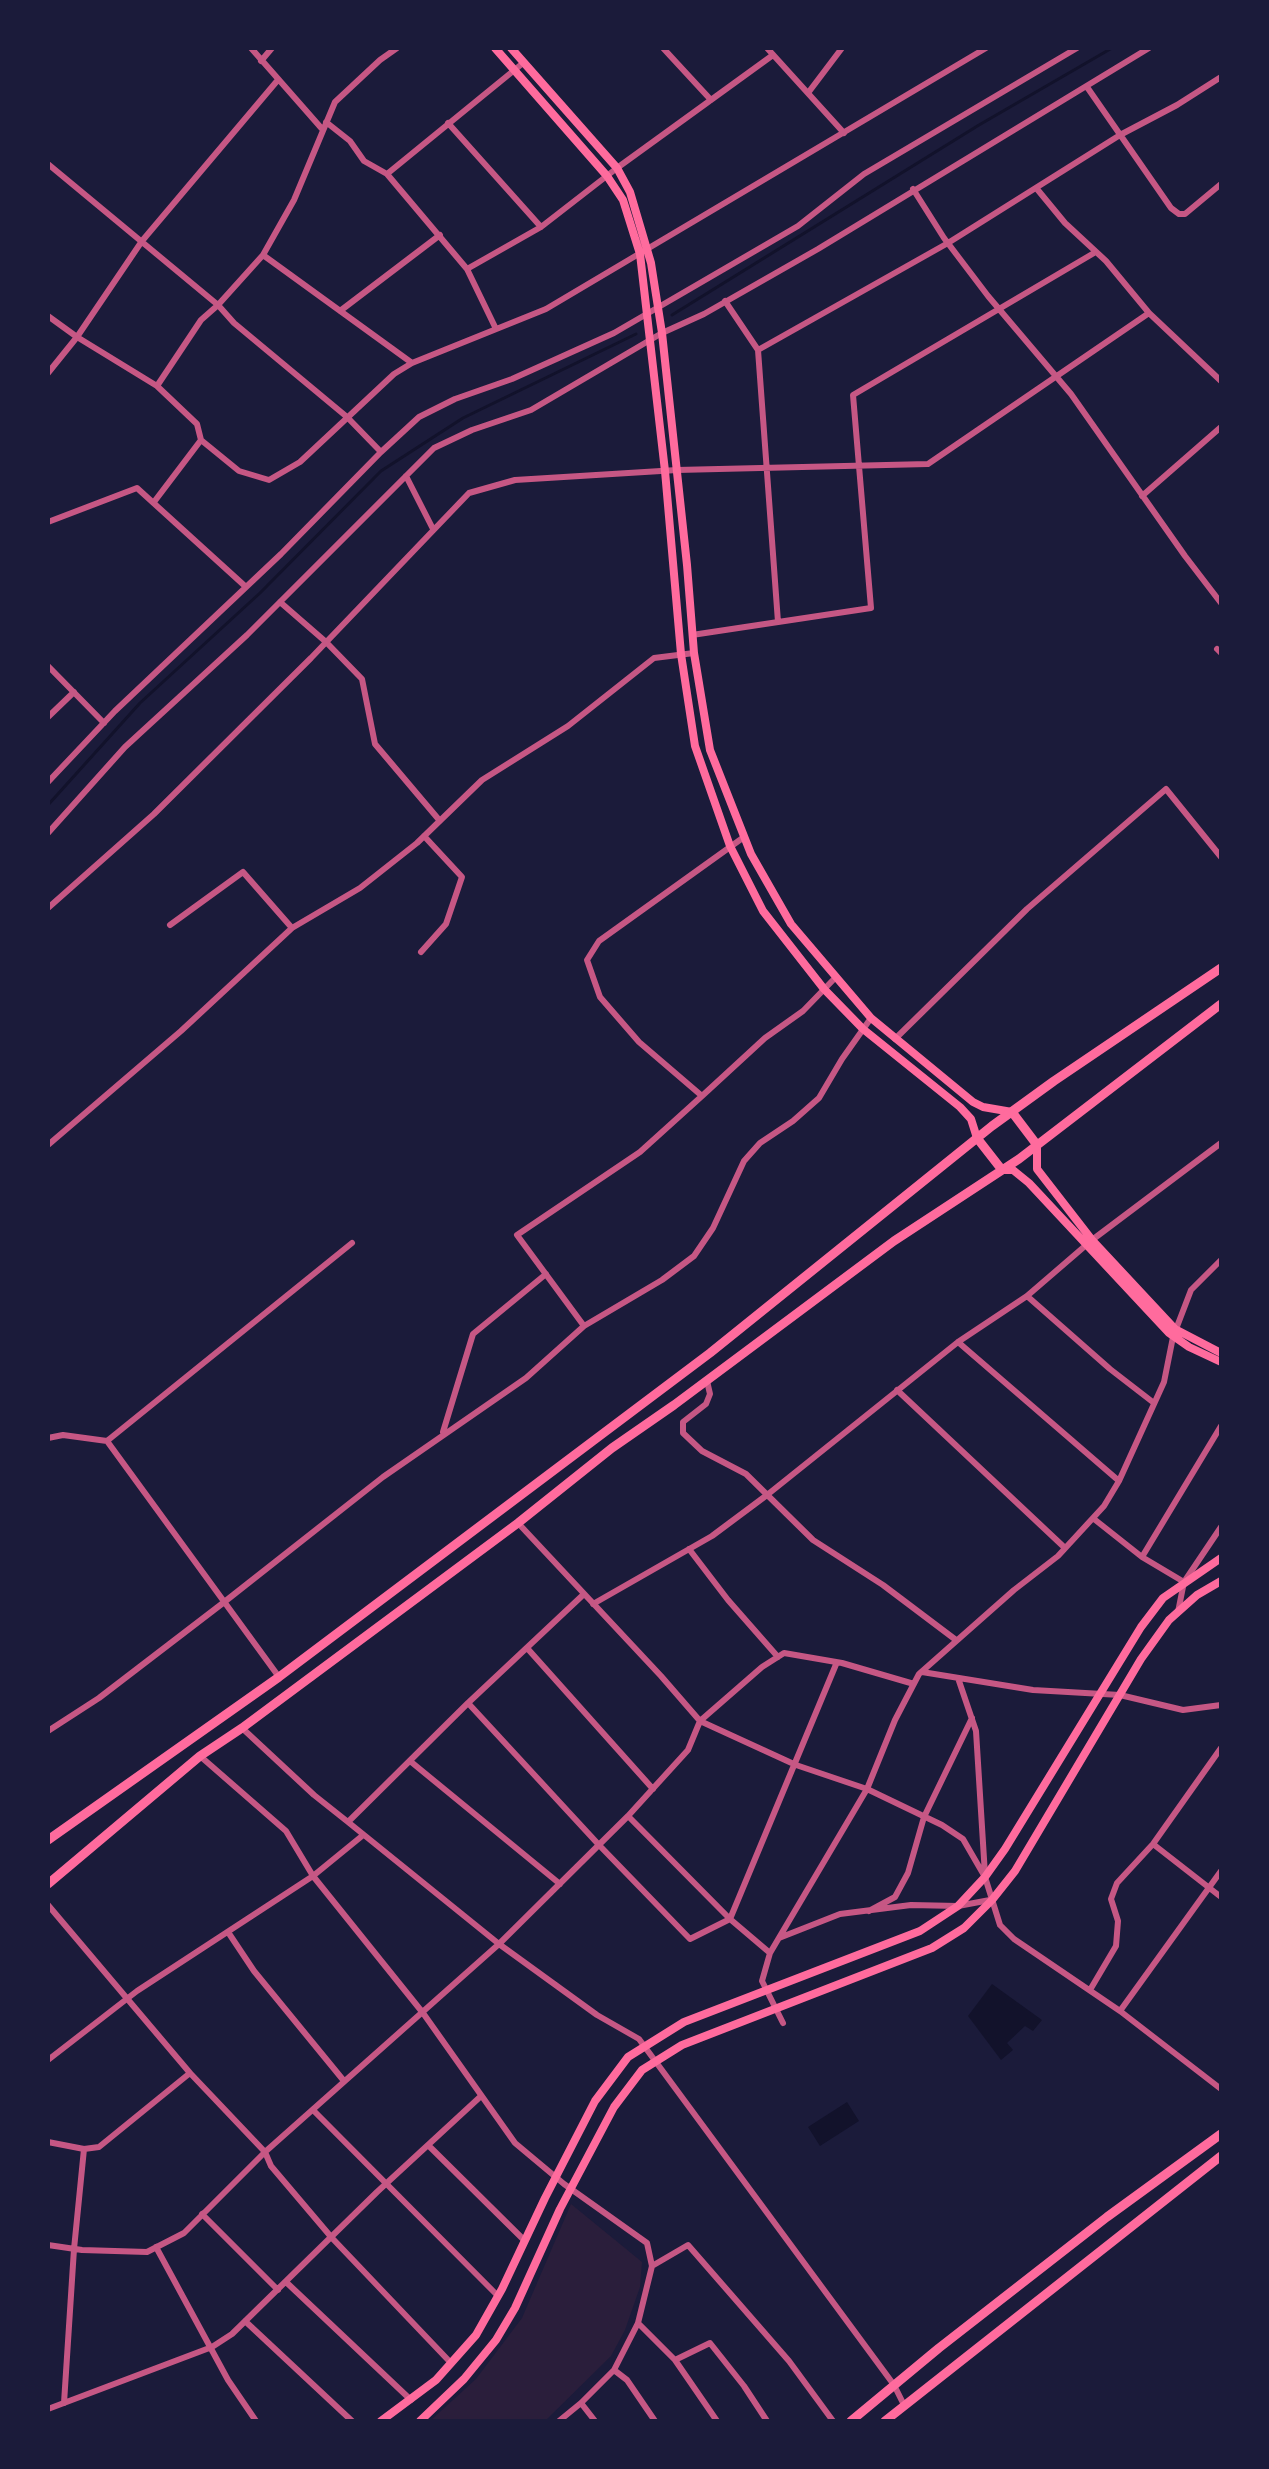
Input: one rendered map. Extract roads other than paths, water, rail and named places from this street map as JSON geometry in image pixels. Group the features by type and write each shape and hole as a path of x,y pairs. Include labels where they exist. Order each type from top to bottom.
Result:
{"main road":[{"path":"495,48 607,176 623,200 644,252 647,313 681,654 695,746 730,846 763,911 824,989 863,1029 960,1107 971,1119 977,1138 1002,1170"},
{"path":"511,48 617,168 630,192 662,333 694,653 710,750 751,854 791,924 871,1018 973,1102 1012,1112 1037,1145 1037,1169 1089,1242"},
{"path":"48,1840 279,1677 710,1353 977,1138 1221,968"},
{"path":"48,1884 200,1756 242,1728 518,1523 612,1448 894,1241 1019,1159 1221,1004"},
{"path":"1002,1170 1013,1170 1029,1183 1174,1333 1221,1362"},
{"path":"1174,1333 1221,1353"},
{"path":"381,2421 436,2380 476,2335 595,2101 628,2057 684,2022 920,1931 958,1906 985,1877 1141,1627 1163,1598 1221,1558"},
{"path":"420,2421 464,2379 496,2340 515,2308 567,2186 614,2107 642,2070 682,2045 932,1948 964,1928 1015,1871 1141,1659 1169,1620 1197,1595 1221,1581"},
{"path":"851,2421 1107,2217 1221,2134"},
{"path":"885,2421 1221,2156"}],"street":[{"path":"251,48 323,130"},
{"path":"261,61 272,48"},
{"path":"157,386 201,320 263,255 294,200 335,102 397,48"},
{"path":"663,48 711,100"},
{"path":"767,48 844,133"},
{"path":"808,93 842,48"},
{"path":"48,316 157,386 197,424 201,440 239,471 269,480 300,462 394,374 412,363 546,309 986,48"},
{"path":"48,782 104,723 419,417 614,333 798,226 864,174 1077,48"},
{"path":"48,833 125,747 280,602 434,448 472,430 531,410 662,333 704,314 818,249 1149,48"},
{"path":"467,269 541,227 773,55"},
{"path":"387,174 523,63"},
{"path":"758,350 948,243 1120,135 1221,77"},
{"path":"48,373 77,337 142,241 277,81"},
{"path":"1087,87 1171,208 1179,214 1185,214 1221,184"},
{"path":"326,122 350,141 364,161 387,174 440,235 467,269 496,329"},
{"path":"448,123 541,227"},
{"path":"48,164 218,305 234,323 347,417 381,452"},
{"path":"913,189 948,243 1071,394 1221,603"},
{"path":"1037,189 1094,253 1106,261 1149,313 1221,381"},
{"path":"340,311 440,235"},
{"path":"692,635 871,608 853,395 1094,253"},
{"path":"263,255 412,363"},
{"path":"725,301 758,350 778,622"},
{"path":"48,908 154,814 469,493 515,480 677,470 928,464 1149,313"},
{"path":"1142,496 1221,427"},
{"path":"154,502 201,440"},
{"path":"406,476 433,529"},
{"path":"48,522 137,488 246,587"},
{"path":"280,602 362,679 375,744 440,821"},
{"path":"48,1145 181,1031 292,928 360,888 424,836 482,780 568,726 654,658 694,653"},
{"path":"48,666 104,723"},
{"path":"48,717 74,692"},
{"path":"895,1040 1027,909 1166,789 1221,857"},
{"path":"421,952 446,924 462,877 424,836"},
{"path":"702,1096 639,1042 600,997 587,960 599,941 744,837"},
{"path":"170,925 243,872 292,928"},
{"path":"584,1326 517,1235 640,1152 765,1038 803,1011 835,978"},
{"path":"48,1731 99,1698 443,1433 526,1378 584,1326 662,1280 694,1256 713,1228 744,1161 760,1143 793,1121 819,1098 871,1018"},
{"path":"593,1604 712,1536 958,1342 1027,1296 1089,1242 1221,1143"},
{"path":"107,1441 352,1243"},
{"path":"783,2023 762,1981 770,1953 867,1789 895,1720 914,1684 922,1672 956,1640 1065,1548 1094,1519 1119,1481 1164,1382 1174,1333 1191,1290 1221,1260"},
{"path":"443,1433 473,1334 546,1274"},
{"path":"1027,1296 1154,1403"},
{"path":"958,1342 1119,1481"},
{"path":"707,1380 710,1394 706,1404 683,1422 683,1433 702,1451 746,1474 813,1540 883,1585 956,1640"},
{"path":"897,1390 1065,1548"},
{"path":"1142,1557 1221,1426"},
{"path":"48,1438 63,1435 107,1441 279,1677"},
{"path":"1094,1519 1142,1557 1184,1582"},
{"path":"518,1523 700,1721 796,1765 867,1789 963,1839 985,1877 1000,1925 1014,1939 1120,2011 1221,2089"},
{"path":"1178,1612 1184,1582 1221,1527"},
{"path":"689,1549 778,1657"},
{"path":"348,1822 584,1594"},
{"path":"527,1648 653,1789"},
{"path":"48,2245 147,2252 184,2233 265,2152 499,1944 653,1789 688,1750 700,1721 762,1667 784,1653 837,1662 914,1684"},
{"path":"468,1703 690,1939 730,1919 837,1662"},
{"path":"922,1672 1033,1690 1120,1695 1183,1710 1221,1705"},
{"path":"958,1678 976,1731 985,1877"},
{"path":"869,1911 895,1897 908,1873 924,1817 972,1718"},
{"path":"242,1728 362,1836 499,1944 597,2015 645,2045 894,2385 904,2405"},
{"path":"1090,1990 1116,1946 1118,1921 1111,1899 1117,1883 1153,1844 1221,1748"},
{"path":"200,1756 286,1831 313,1876 423,2013 515,2143 567,2186 647,2243 652,2266 638,2323 614,2370 559,2421"},
{"path":"410,1761 560,1884"},
{"path":"628,1816 730,1919 746,1929 770,1953"},
{"path":"48,2060 128,1998 313,1876 362,1836"},
{"path":"1153,1844 1221,1897"},
{"path":"1120,2011 1221,1871"},
{"path":"779,1938 840,1914 911,1905 958,1906 992,1900"},
{"path":"48,1905 190,2073 265,2152 271,2166 332,2238 451,2363"},
{"path":"228,1932 254,1971 344,2081"},
{"path":"48,2142 84,2149 99,2147 190,2073"},
{"path":"48,2409 212,2347 245,2321 480,2097"},
{"path":"313,2110 388,2182 498,2296"},
{"path":"428,2145 525,2241"},
{"path":"64,2403 84,2149"},
{"path":"202,2214 278,2290"},
{"path":"652,2266 688,2245 789,2361 833,2421"},
{"path":"156,2247 228,2380 256,2421"},
{"path":"286,2282 411,2400"},
{"path":"245,2321 352,2421"},
{"path":"638,2323 675,2360 717,2421"},
{"path":"675,2360 710,2343 767,2421"},
{"path":"614,2370 627,2380 655,2421"},
{"path":"581,2403 595,2421"}],"waterway":[{"path":"672,315 979,125 1112,48"},
{"path":"48,805 140,703 260,593 381,471 463,418 636,334"}]}
